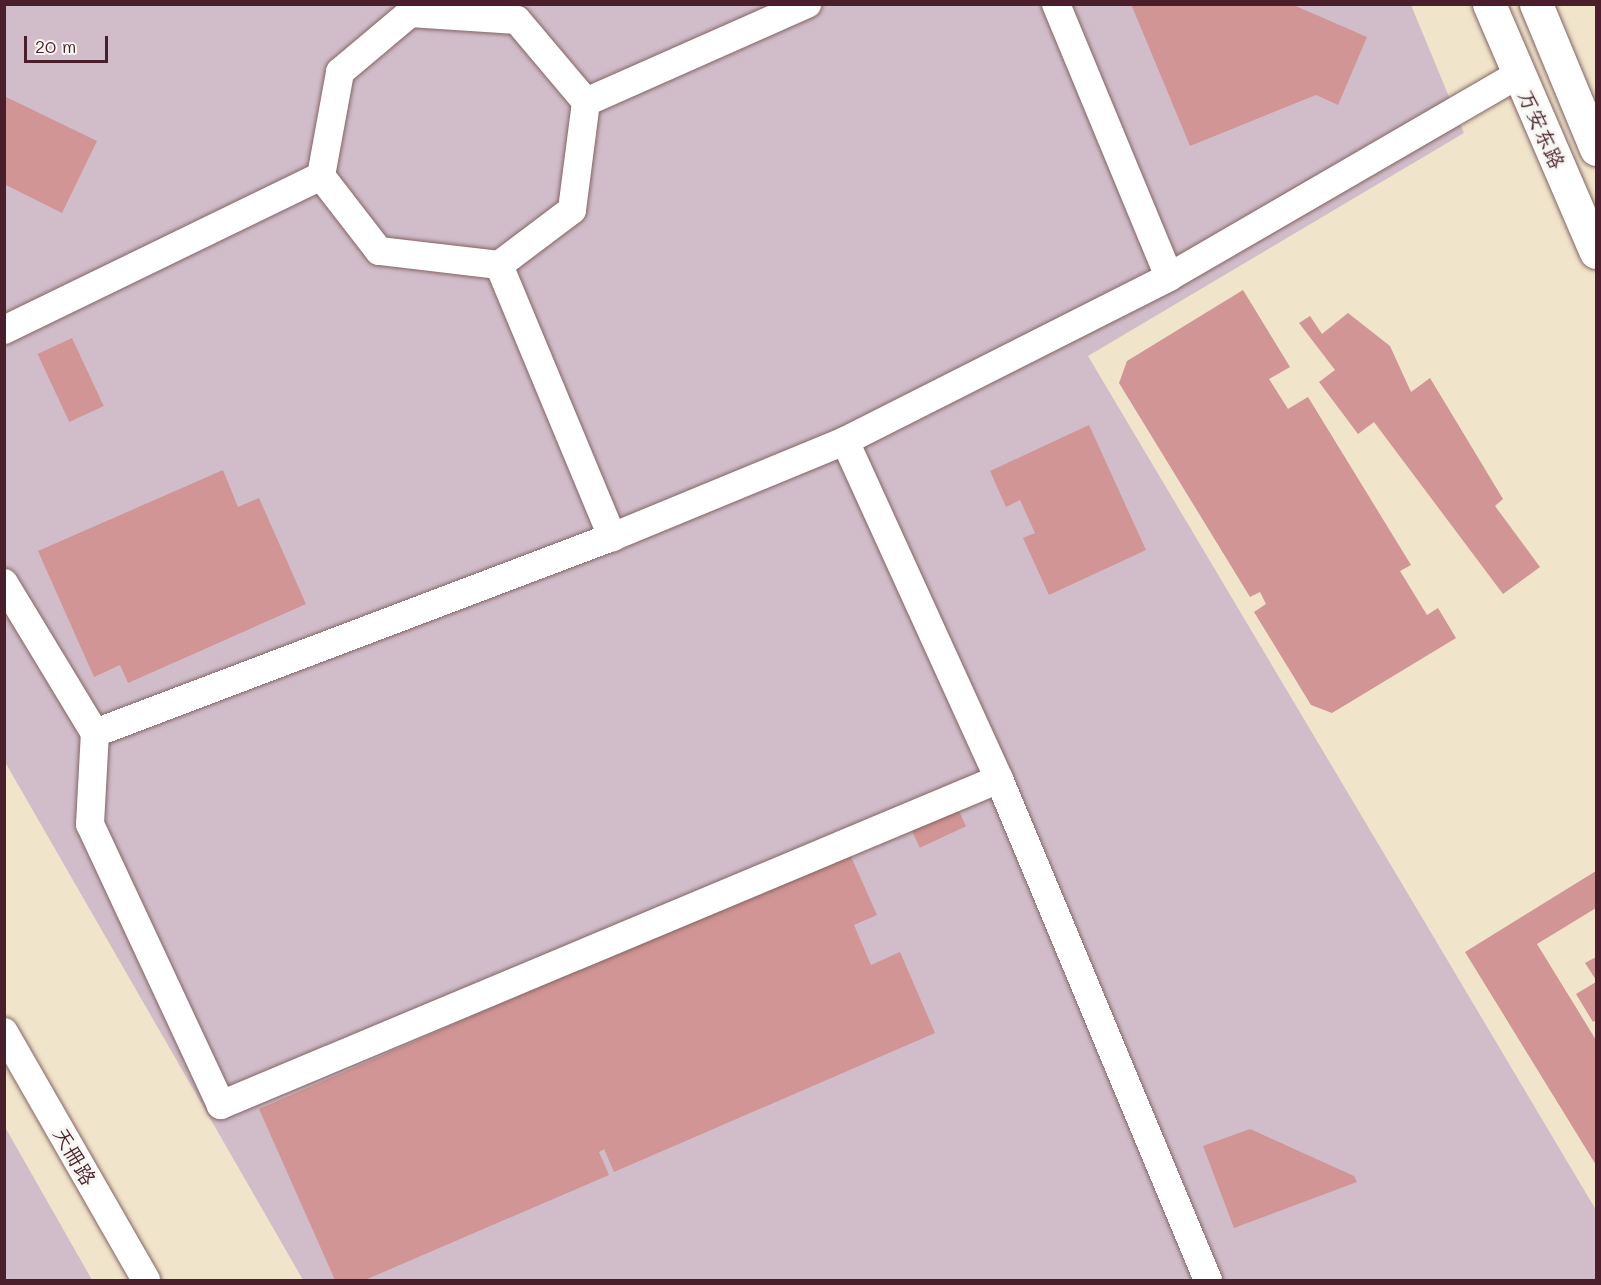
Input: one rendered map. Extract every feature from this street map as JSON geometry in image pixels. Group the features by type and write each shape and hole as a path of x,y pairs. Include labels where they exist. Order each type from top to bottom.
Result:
{"main road":[{"name":"万安东路","path":"1489,4 1596,252"},
{"name":"万安东路","path":"1536,4 1596,149"}],"street":[{"path":"586,102 807,4"},
{"path":"1056,4 1168,277"},
{"path":"408,9 517,20 586,102 572,210 499,265 379,251 321,176 340,72 408,9"},
{"path":"95,733 612,537 845,441 1168,277 1518,75"},
{"path":"4,330 321,176"},
{"path":"499,265 612,537"},
{"path":"845,441 999,779 1208,1281"},
{"path":"4,583 95,733 90,824 221,1105 999,779"},
{"name":"天册路","path":"4,1032 146,1281"}],"shaded area":[{"path":"4,5 1411,5 1464,133 1088,356 1596,1210 1596,1280 303,1280 5,762"},
{"path":"5,1127 92,1280 5,1280"}],"building":[{"path":"1131,4 1291,4 1367,37 1338,105 1316,95 1190,146"},
{"path":"4,96 97,141 62,213 4,184"},
{"path":"1243,290 1290,367 1269,379 1288,409 1308,397 1411,565 1400,571 1427,615 1438,608 1456,638 1332,713 1311,705 1254,612 1266,604 1260,592 1250,597 1119,383 1127,361"},
{"path":"1348,313 1390,346 1411,392 1430,378 1503,499 1495,506 1540,567 1503,594 1374,422 1358,434 1319,382 1335,370 1299,323 1310,316 1322,334"},
{"path":"72,338 104,406 69,422 38,354"},
{"path":"1089,425 1146,550 1049,595 1023,538 1035,533 1020,500 1006,507 990,471"},
{"path":"223,470 238,507 259,498 306,604 128,683 120,665 94,677 38,551"},
{"path":"958,809 966,826 920,848 912,831"},
{"path":"849,852 877,915 854,925 871,965 900,952 935,1033 614,1172 604,1149 599,1152 609,1175 365,1280 335,1280 259,1109"},
{"path":"1596,871 1596,908 1537,944 1596,1040 1596,1165 1465,952"},
{"path":"1596,957 1596,980 1585,963"},
{"path":"1596,982 1596,1020 1593,1022 1576,994"},
{"path":"1250,1129 1354,1176 1357,1182 1234,1228 1203,1146"}]}
